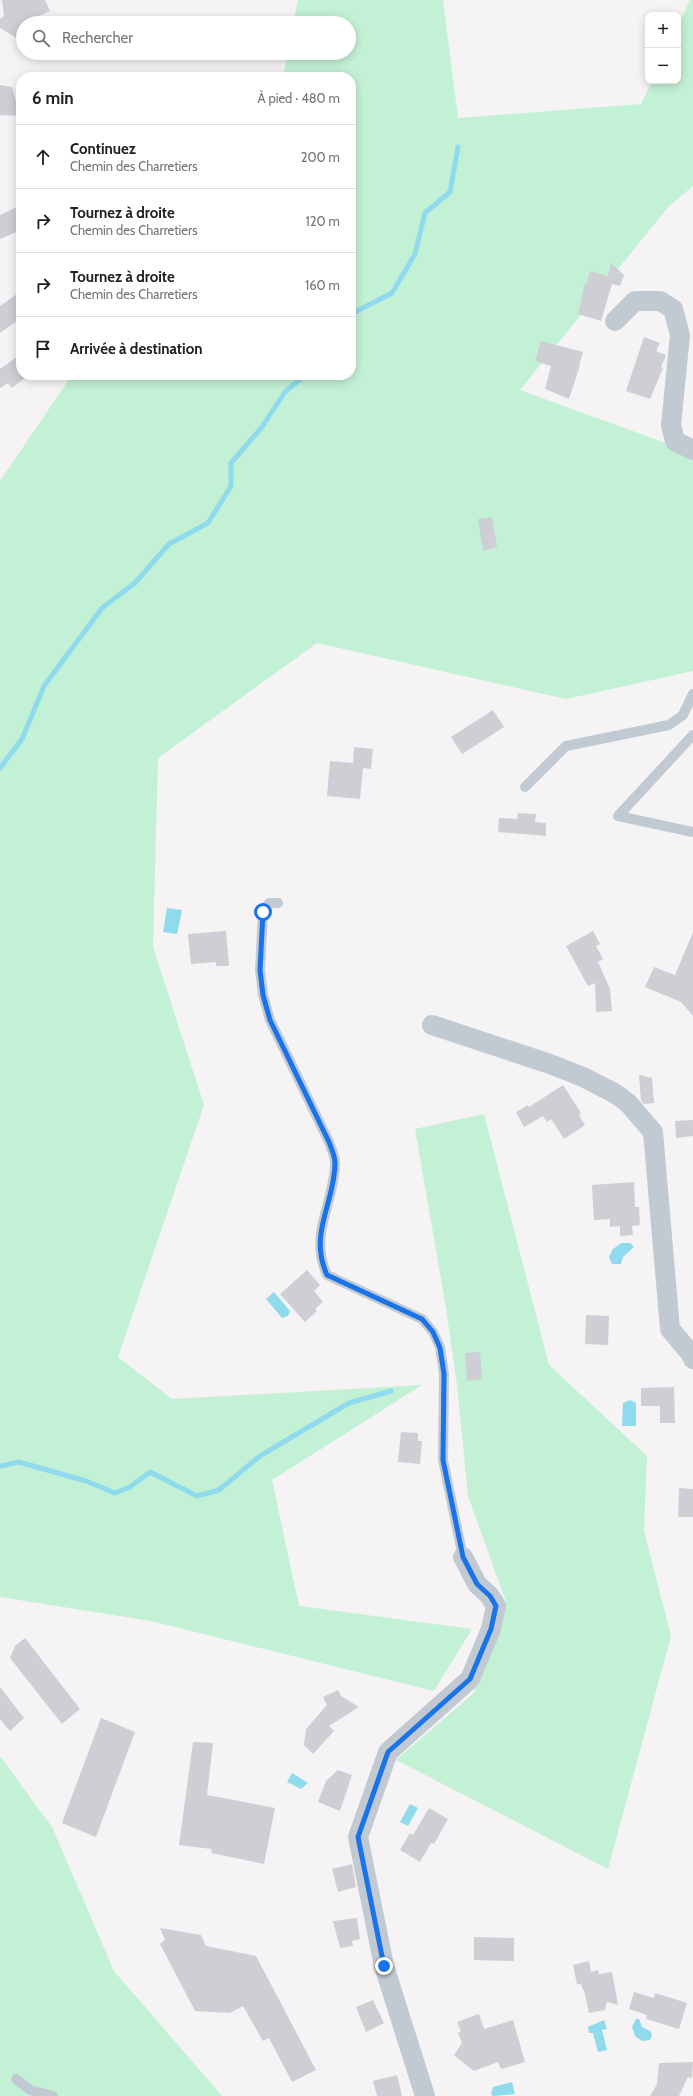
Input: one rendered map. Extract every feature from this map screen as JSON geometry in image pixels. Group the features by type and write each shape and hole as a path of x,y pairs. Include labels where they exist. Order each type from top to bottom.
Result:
{"street":[{"path":"615,321 635,301 660,301 673,309 680,335 671,425 675,440 693,450"},
{"path":"432,1025 550,1064 583,1077 616,1094 628,1103 653,1132 670,1329 692,1354 693,1359"},
{"path":"425,2096 384,1966 358,1837 388,1752 470,1679 491,1629 496,1606 490,1596 477,1584 463,1557"}],"lane":[{"path":"525,786 566,746 669,725 683,715 693,694"},
{"path":"693,735 618,816 693,832"},
{"path":"278,903 269,903 263,912 260,970 263,995 270,1020 329,1142 335,1161 332,1183 322,1223 319,1247 321,1261 327,1275 422,1319 433,1332 440,1348 444,1374 443,1460 463,1557"},
{"path":"16,2078 30,2090 53,2096"}],"green space":[{"path":"298,0 443,0 458,118 641,104 651,84 681,84 681,19 690,0 693,0 693,186 669,206 520,390 693,453 693,671 566,699 317,643 158,758 153,947 204,1105 118,1357 172,1399 422,1385 272,1480 299,1606 472,1629 434,1691 151,1621 0,1597 0,481 69,380 356,380 356,72 284,72 287,60 356,60 356,16 295,16"},
{"path":"484,1114 549,1365 647,1456 644,1531 671,1636 608,1869 396,1760 474,1693 506,1602 468,1496 457,1385 446,1308 415,1129"},
{"path":"0,1756 52,1827 114,1971 222,2096 0,2096"}],"water":[{"path":"167,908 182,910 177,934 163,932"},
{"path":"621,1243 630,1243 634,1247 623,1257 621,1264 612,1264 609,1257 613,1249"},
{"path":"274,1292 290,1311 288,1316 282,1318 266,1299"},
{"path":"630,1400 636,1403 636,1426 622,1426 623,1403"},
{"path":"292,1773 308,1783 301,1789 287,1782"},
{"path":"410,1804 418,1808 408,1826 400,1822"},
{"path":"636,2019 639,2019 642,2027 650,2031 652,2035 650,2040 642,2041 635,2036 632,2027"},
{"path":"604,2020 607,2029 602,2030 607,2050 598,2052 593,2033 589,2033 588,2027"},
{"path":"512,2082 515,2094 493,2096 491,2094 493,2087"}],"building":[{"path":"2,0 45,0 50,11 39,16 16,16 16,38 0,28 0,19 4,16"},
{"path":"0,85 12,87 16,102 16,116 0,115"},
{"path":"16,207 16,232 0,239 0,215"},
{"path":"611,263 624,275 620,286 612,284 601,321 578,314 585,283 587,283 590,271 608,276"},
{"path":"16,295 16,322 0,333 0,306"},
{"path":"644,337 660,343 656,351 666,355 661,367 663,368 650,399 626,391"},
{"path":"541,341 583,352 569,399 545,389 551,366 535,361"},
{"path":"16,358 16,380 22,380 12,388 8,383 0,388 0,369"},
{"path":"492,517 497,547 483,551 478,519"},
{"path":"493,710 504,727 462,754 451,737"},
{"path":"354,747 373,749 371,769 363,768 360,799 327,796 330,761 353,763"},
{"path":"518,813 536,814 535,822 546,823 546,836 498,832 499,818 517,819"},
{"path":"226,931 229,966 216,966 216,962 191,964 188,934"},
{"path":"593,931 600,944 596,946 603,959 598,962 610,989 612,1011 596,1012 595,983 588,986 566,946"},
{"path":"693,932 693,1016 681,1002 645,987 654,967 675,975"},
{"path":"639,1075 652,1078 654,1103 644,1104 641,1101"},
{"path":"563,1085 581,1113 579,1115 585,1125 564,1139 551,1119 547,1122 543,1116 524,1127 516,1112 528,1105 529,1107"},
{"path":"693,1120 693,1136 676,1138 675,1121"},
{"path":"634,1182 635,1207 639,1207 640,1225 632,1226 633,1235 620,1236 620,1226 610,1227 610,1219 594,1220 592,1185"},
{"path":"307,1270 320,1285 314,1291 323,1302 315,1309 317,1311 305,1322 280,1294"},
{"path":"586,1315 609,1316 608,1345 585,1344"},
{"path":"480,1352 482,1379 467,1381 465,1353"},
{"path":"674,1387 675,1423 660,1423 660,1406 641,1406 641,1388"},
{"path":"401,1432 418,1433 418,1441 422,1441 420,1464 398,1462"},
{"path":"679,1488 693,1489 693,1517 678,1517"},
{"path":"25,1638 80,1709 62,1724 10,1658 15,1646"},
{"path":"0,1687 24,1718 10,1731 0,1719"},
{"path":"338,1690 341,1696 359,1707 329,1726 334,1731 313,1754 304,1745 306,1729 327,1705 323,1697"},
{"path":"101,1718 135,1732 96,1837 62,1823"},
{"path":"193,1742 213,1743 207,1795 275,1808 264,1864 211,1853 212,1849 179,1845"},
{"path":"338,1770 352,1775 340,1811 318,1802 326,1781"},
{"path":"429,1808 448,1819 434,1844 431,1843 420,1862 400,1850 410,1833 413,1835"},
{"path":"352,1864 356,1887 338,1892 332,1869"},
{"path":"357,1918 360,1939 352,1941 353,1946 340,1948 333,1921"},
{"path":"160,1928 201,1935 206,1946 256,1956 316,2070 292,2082 269,2038 263,2041 243,2006 230,2013 195,2011 160,1944 165,1940"},
{"path":"474,1937 514,1938 514,1961 474,1960"},
{"path":"589,1961 591,1972 598,1970 599,1974 612,1972 618,2005 607,2002 605,2010 589,2013 584,1990 581,1984 577,1984 573,1965"},
{"path":"634,1992 654,1998 655,1993 687,2003 679,2029 646,2019 647,2015 629,2009"},
{"path":"373,2000 384,2023 366,2032 356,2007"},
{"path":"479,2014 484,2029 513,2020 525,2062 501,2069 498,2062 474,2071 454,2055 462,2043 458,2033 461,2031 457,2022"},
{"path":"693,2062 692,2078 688,2077 679,2096 650,2096 657,2084 659,2063"},
{"path":"397,2075 402,2096 377,2096 373,2081"}],"waterway":[{"path":"356,311 392,293 415,254 425,213 450,192 458,147"},
{"path":"0,768 22,739 44,686 102,608 135,583 169,544 208,523 231,486 231,463 262,427 285,392 299,380"},
{"path":"0,1466 19,1462 86,1481 115,1493 130,1487 150,1472 197,1496 219,1490 260,1456 349,1403 391,1391"}],"route":[{"path":"263,912 260,970 263,995 270,1020 329,1142 335,1161 332,1183 322,1223 319,1247 321,1261 327,1275 422,1319 433,1332 440,1348 444,1374 443,1460 463,1557 477,1584 490,1596 496,1606 491,1629 470,1679 388,1752 358,1837 384,1966"}]}
